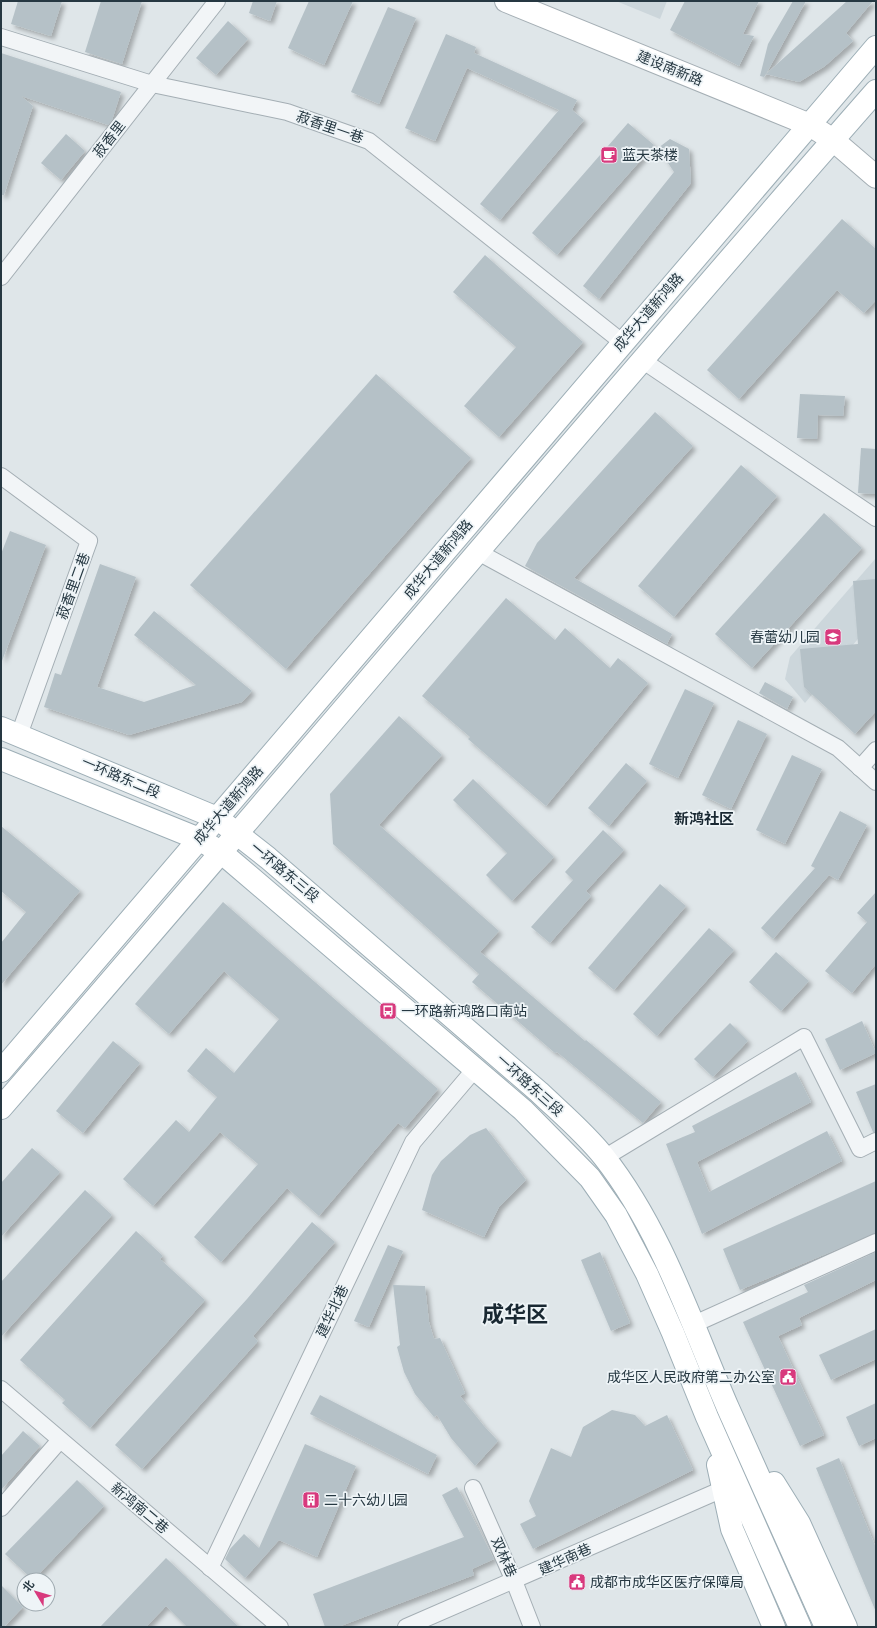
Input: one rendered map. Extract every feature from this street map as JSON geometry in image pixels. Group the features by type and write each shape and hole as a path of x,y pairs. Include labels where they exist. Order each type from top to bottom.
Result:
{"main road":[{"name":"建设南新路","path":"506,1 810,125 833,140 876,177"},
{"name":"成华大道新鸿路","path":"1,1071 622,342 876,47"},
{"name":"成华大道新鸿路","path":"1,1108 222,852 642,360 876,91"},
{"name":"一环路东二段","path":"10,731 217,818 238,833"},
{"name":"一环路东二段","path":"1,759 199,839 222,852"},
{"name":"一环路东三段","path":"238,833 539,1092 582,1132 604,1158 635,1203 651,1230 667,1264 728,1409"},
{"name":"一环路东三段","path":"222,852 523,1110 590,1178 616,1215 647,1274 673,1332 707,1417"},
{"path":"728,1409 826,1627"},
{"path":"728,1409 799,1523 846,1627"},
{"path":"707,1417 732,1529 774,1627"},
{"path":"707,1417 800,1627"}],"street":[{"name":"菽香里","path":"1,277 217,1"},
{"name":"菽香里一巷","path":"1,37 152,84 287,112 369,141 622,342"},
{"path":"642,360 876,518"},
{"name":"菽香里二巷","path":"1,476 89,541 10,731"},
{"path":"478,552 838,748 876,782"},
{"path":"860,768 876,750"},
{"path":"604,1158 804,1037 860,1149 876,1140"},
{"name":"建华北巷","path":"210,1568 413,1142 475,1069"},
{"path":"692,1325 876,1242"},
{"name":"新鸿南二巷","path":"1,1389 280,1627"},
{"path":"1,1508 60,1440"},
{"name":"双林巷","path":"473,1488 514,1581 532,1627"},
{"name":"建华南巷","path":"406,1627 723,1489"}],"shaded area":[{"path":"616,1 667,1 660,19"},
{"name":"春蕾幼儿园","path":"876,558 876,617 805,703 785,679 790,657"}],"building":[{"path":"18,1 62,1 51,36 11,24"},
{"path":"101,1 142,1 122,64 85,52"},
{"path":"253,1 277,1 270,21 249,13"},
{"path":"309,1 353,1 324,65 288,48"},
{"path":"685,1 759,1 743,34 754,36 739,66 670,30"},
{"path":"793,1 806,1 764,77 760,76 768,44"},
{"path":"847,1 873,1 846,33 853,41 825,66 799,82 766,74"},
{"path":"388,7 416,18 379,104 351,92"},
{"path":"228,21 248,39 216,75 196,58"},
{"path":"446,34 476,47 474,53 577,100 572,110 584,120 500,220 480,204 559,110 467,68 435,141 405,128"},
{"path":"1,53 121,92 112,120 108,125 21,96 33,106 4,195 1,195"},
{"path":"628,123 654,145 557,255 532,233"},
{"path":"66,134 85,151 61,180 41,163"},
{"path":"670,139 689,149 691,183 599,299 583,286 674,172 658,148"},
{"path":"842,219 876,249 876,300 864,313 837,290 739,399 707,370"},
{"path":"485,255 583,342 499,437 464,406 516,347 453,292"},
{"path":"376,374 471,458 286,669 190,585"},
{"path":"800,394 845,396 843,416 818,415 817,439 797,438"},
{"path":"655,412 693,446 574,578 672,634 667,644 525,566 537,543"},
{"path":"861,448 876,449 876,494 858,493"},
{"path":"741,465 777,496 674,617 638,586"},
{"path":"824,513 862,548 752,668 715,634"},
{"path":"10,531 46,545 2,661 1,554"},
{"path":"100,564 136,577 97,687 144,702 196,685 134,635 154,611 252,691 242,702 129,735 44,707 55,673 61,675"},
{"path":"876,579 876,711 855,734 804,687 800,649 858,644 853,581"},
{"path":"506,598 555,640 565,628 610,668 618,658 648,683 546,806 468,739 470,737 422,696"},
{"path":"765,682 793,697 787,709 759,693"},
{"path":"685,689 714,703 678,778 649,764"},
{"path":"399,716 442,755 379,825 499,931 480,952 585,1041 586,1040 661,1102 643,1123 557,1052 555,1053 472,982 479,974 333,844 330,794"},
{"path":"738,720 767,734 731,809 702,795"},
{"path":"792,755 822,769 785,844 756,830"},
{"path":"626,763 647,781 609,826 588,808"},
{"path":"473,779 554,857 512,901 486,875 507,853 453,800"},
{"path":"840,811 867,825 838,880 829,875 773,939 761,928 815,868 811,866"},
{"path":"1,826 80,891 1,985 1,943 26,912 1,891"},
{"path":"603,830 624,850 586,891 591,896 550,943 531,927 573,880 565,872"},
{"path":"660,884 686,906 614,990 588,968"},
{"path":"876,892 876,964 852,993 825,971 867,922 857,913"},
{"path":"223,902 438,1089 405,1128 398,1123 319,1216 287,1188 221,1262 194,1237 258,1164 220,1132 153,1206 123,1179 176,1120 189,1132 217,1097 187,1071 206,1048 234,1073 279,1019 224,971 169,1034 135,1004"},
{"path":"709,928 734,950 657,1036 633,1014"},
{"path":"776,952 809,981 781,1011 749,982"},
{"path":"862,1021 876,1053 840,1070 825,1039"},
{"path":"730,1023 748,1041 713,1077 694,1059"},
{"path":"113,1041 140,1063 83,1133 56,1111"},
{"path":"796,1072 811,1102 697,1162 709,1192 827,1131 842,1161 702,1234 666,1144 695,1132 692,1126"},
{"path":"876,1084 876,1132 873,1132 856,1092"},
{"path":"486,1128 526,1180 499,1207 484,1237 422,1210 432,1175 441,1161 470,1135"},
{"path":"32,1148 60,1172 1,1237 1,1183"},
{"path":"876,1181 876,1233 740,1290 723,1249"},
{"path":"85,1190 112,1215 1,1337 1,1282"},
{"path":"312,1222 335,1242 253,1336 258,1341 142,1469 115,1445 247,1299"},
{"path":"136,1231 163,1256 160,1259 205,1300 90,1428 62,1403 65,1400 20,1360"},
{"path":"388,1245 403,1251 369,1327 354,1321"},
{"path":"600,1252 630,1323 611,1331 581,1260"},
{"path":"876,1252 876,1280 799,1318 802,1325 778,1336 824,1435 800,1446 743,1322 808,1292 804,1285"},
{"path":"393,1285 425,1286 429,1322 434,1339 440,1338 465,1393 460,1396 498,1441 475,1466 451,1438 437,1415 434,1417 415,1394 404,1372 397,1347 400,1345"},
{"path":"876,1329 876,1359 831,1380 819,1355"},
{"path":"320,1395 437,1455 428,1474 310,1414"},
{"path":"876,1403 876,1438 859,1446 846,1417"},
{"path":"612,1410 635,1415 645,1426 667,1415 693,1470 533,1549 520,1524 536,1516 529,1501 551,1448 571,1457 583,1427"},
{"path":"23,1431 40,1446 1,1490 1,1456"},
{"name":"二十六幼儿园","path":"305,1444 356,1466 317,1557 279,1540 245,1578 225,1559 230,1549 244,1534 259,1548"},
{"path":"839,1458 876,1548 876,1612 816,1468"},
{"path":"77,1480 104,1506 41,1572 24,1572 5,1554"},
{"path":"457,1487 494,1559 472,1569 474,1575 338,1627 325,1627 313,1594 464,1537 442,1495"},
{"path":"166,1558 239,1627 187,1627 166,1606 146,1627 100,1627"},
{"path":"1,1585 16,1600 16,1612 18,1612 4,1627 1,1627"}],"place":[{"name":"蓝天茶楼","path":"609,155"},
{"name":"春蕾幼儿园","path":"833,637"},
{"name":"一环路新鸿路口南站","path":"388,1011"},
{"name":"成华区人民政府第二办公室","path":"788,1377"},
{"name":"二十六幼儿园","path":"311,1500"},
{"name":"成都市成华区医疗保障局","path":"577,1582"}],"district":[{"name":"新鸿社区","path":"704,819"},
{"name":"成华区","path":"515,1314"}]}
